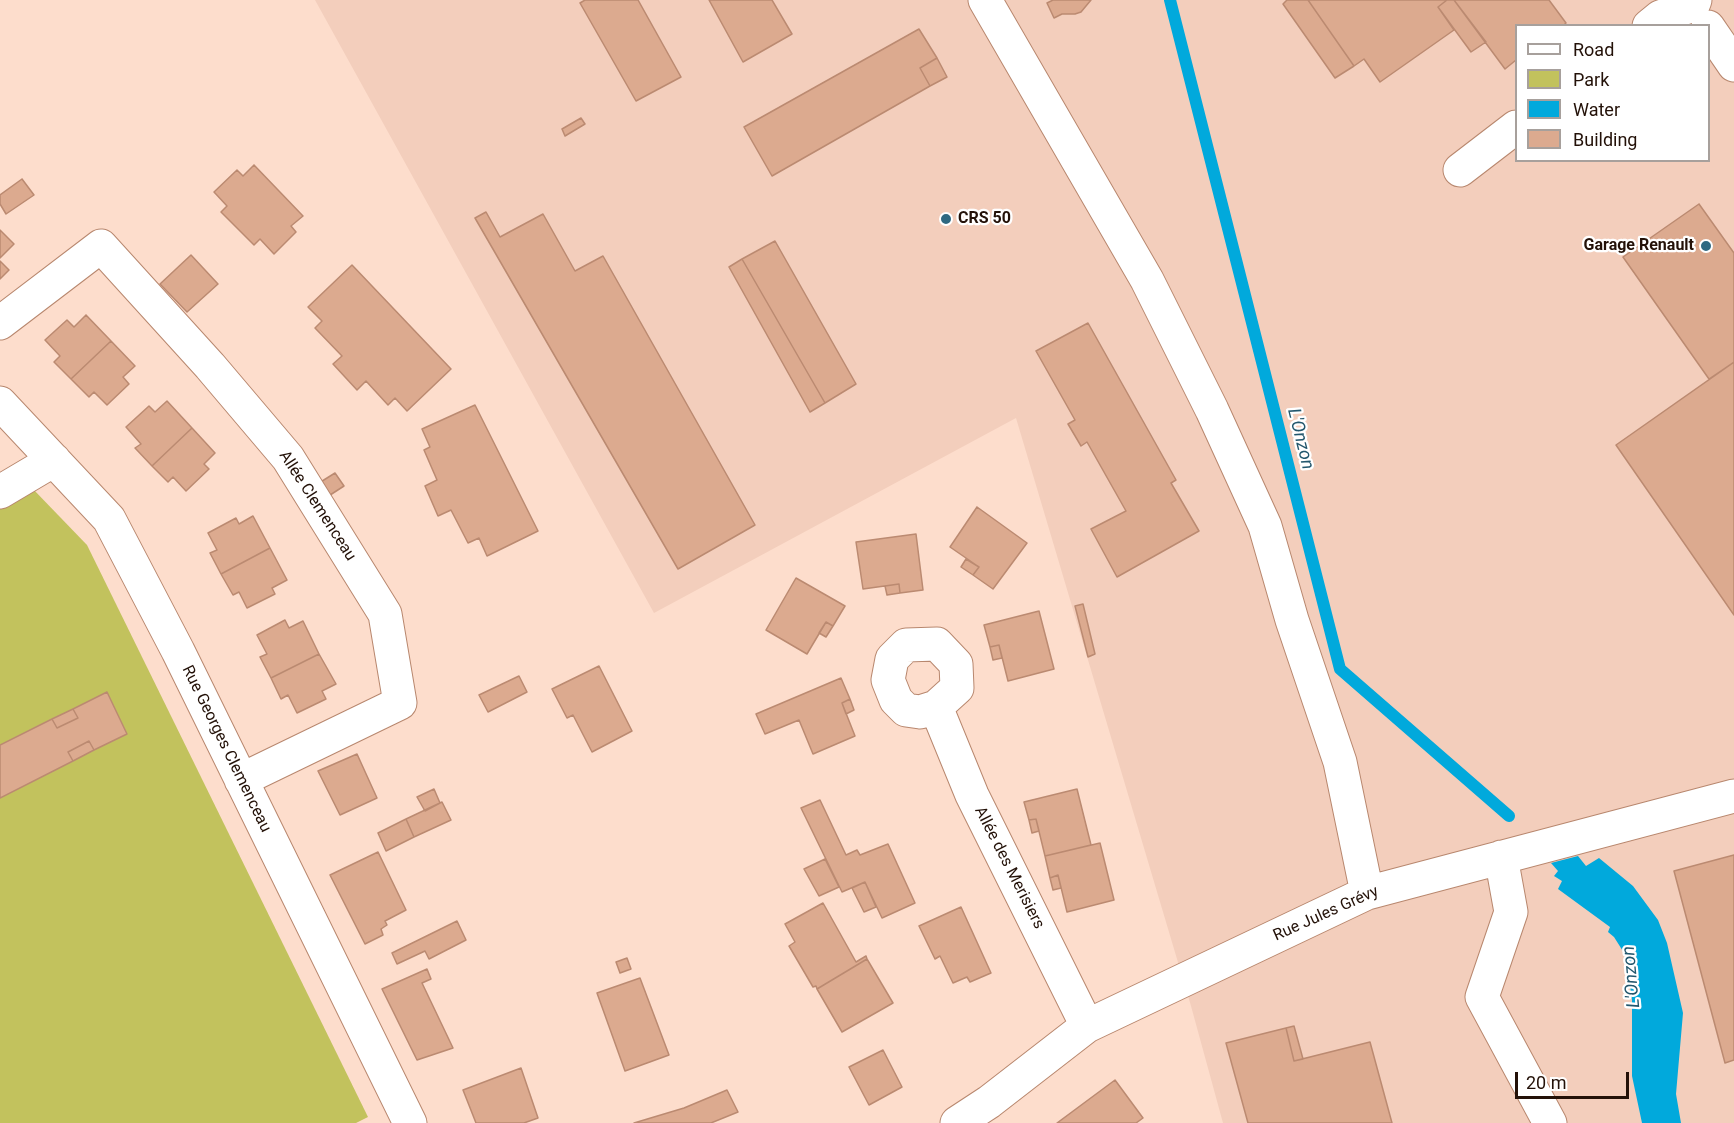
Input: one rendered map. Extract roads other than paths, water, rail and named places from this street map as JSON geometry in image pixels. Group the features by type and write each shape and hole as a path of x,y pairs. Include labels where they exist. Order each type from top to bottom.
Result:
{"street":[{"path":"985,0 1147,280 1212,410 1265,526 1292,620 1340,762 1367,893"},
{"path":"1651,24 1660,17 1701,14"},
{"path":"1710,28 1734,65"},
{"path":"1460,170 1515,128"},
{"name":"Allée Clemenceau","path":"0,322 101,246 210,366 288,458 385,614 400,703 241,780"},
{"name":"Rue Georges Clemenceau","path":"0,403 109,519 178,651 410,1123"},
{"path":"0,492 54,460"},
{"name":"Allée des Merisiers","path":"936,707 972,795 1087,1026"},
{"name":"Rue Jules Grévy","path":"957,1123 989,1102 1087,1026 1367,893 1734,796"},
{"path":"1501,857 1511,912 1482,997 1550,1123"}],"water":[{"path":"1578,856 1586,866 1599,858 1633,886 1658,920 1667,943 1683,1013 1676,1094 1681,1123 1642,1123 1632,1076 1632,1000 1626,956 1608,932 1610,927 1558,889 1562,881 1554,876 1558,871 1551,863"}],"waterway":[{"name":"L'Onzon","path":"1170,0 1340,669 1509,816"}],"place":[{"name":"CRS 50","path":"946,219"},
{"name":"Garage Renault","path":"1706,246"}]}
